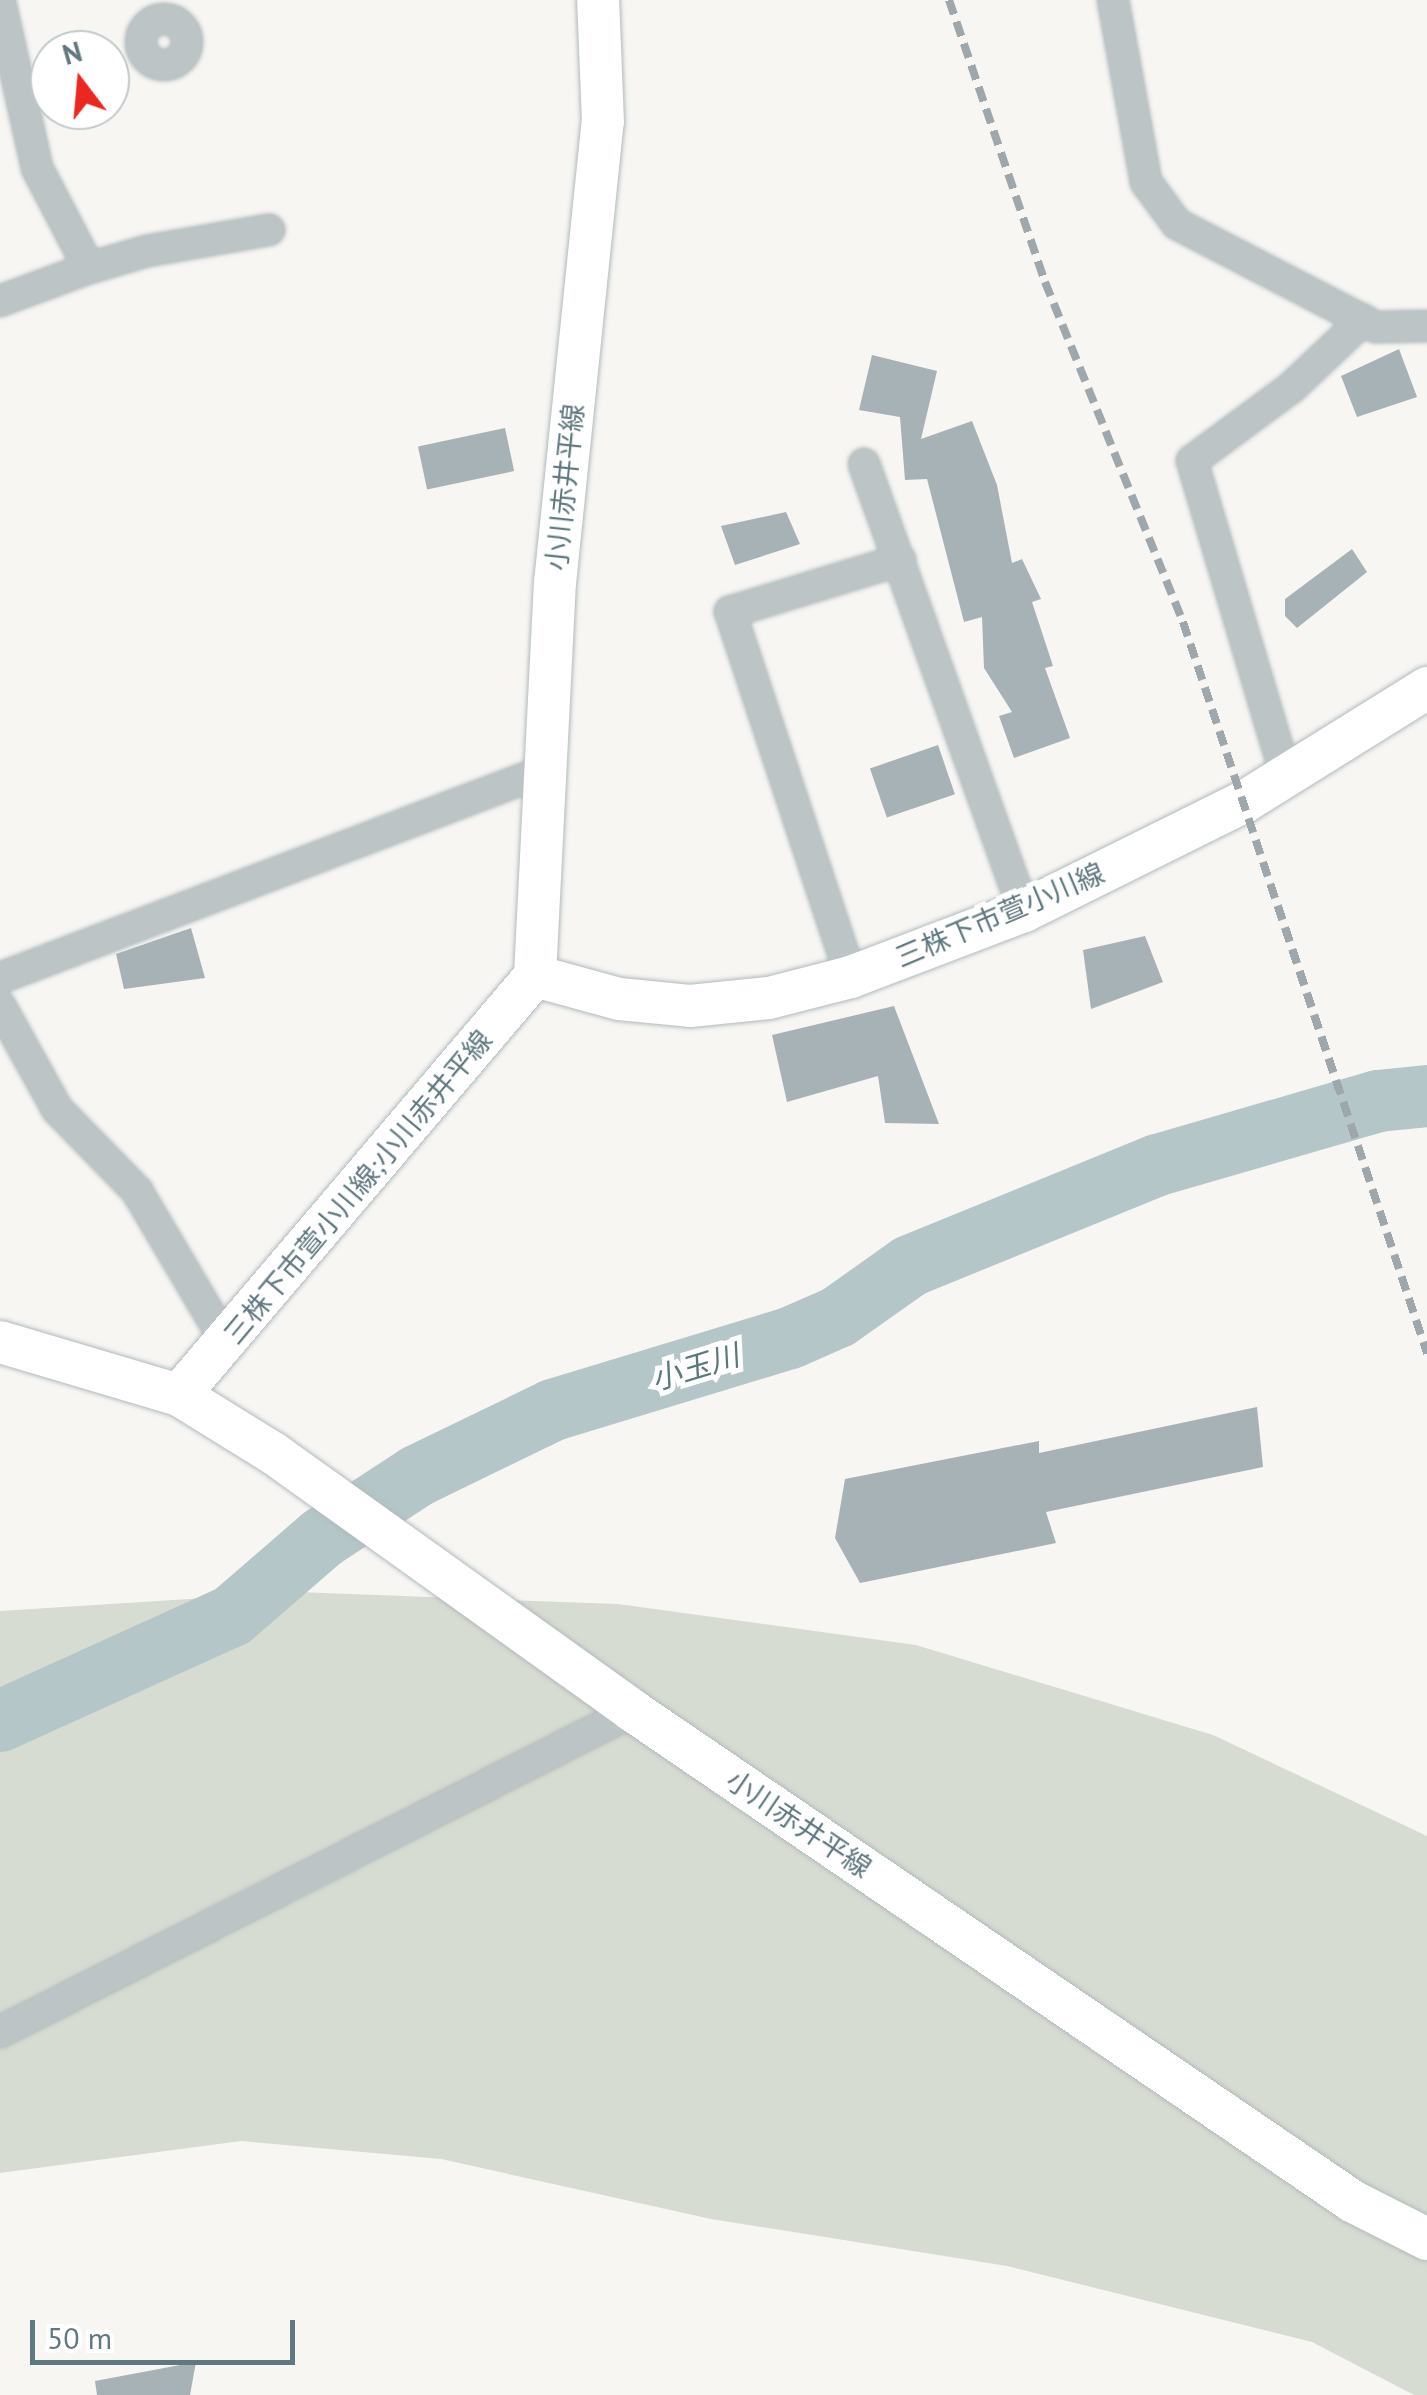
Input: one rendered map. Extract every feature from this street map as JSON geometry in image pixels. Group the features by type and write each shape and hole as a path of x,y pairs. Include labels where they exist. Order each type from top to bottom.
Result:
{"main road":[{"name":"小川赤井平線","path":"535,976 549,768 555,583 603,122 598,0"},
{"name":"三株下市萱小川線","path":"535,976 619,998 690,1006 769,998 851,977 1024,911 1286,776 1427,688"},
{"name":"三株下市萱小川線;小川赤井平線","path":"178,1396 227,1344 535,976"},
{"path":"0,1342 178,1396"},
{"name":"小川赤井平線","path":"178,1396 273,1452 484,1608 1352,2200 1427,2239"}],"street":[{"path":"1113,0 1146,182 1178,224 1376,327 1427,326"},
{"path":"0,2 37,168 89,268"},
{"path":"0,301 148,250 269,230"},
{"path":"1286,776 1192,461 1292,387 1362,320"},
{"path":"864,464 1024,911"},
{"path":"851,977 730,612 900,560"},
{"path":"0,978 549,768"},
{"path":"0,1006 57,1108 137,1191 227,1344"},
{"path":"0,2032 633,1711"}],"shaded area":[{"path":"298,1592 618,1604 916,1645 1213,1735 1427,1836 1427,2395 1414,2395 1312,2342 1007,2266 711,2219 441,2159 241,2141 0,2173 0,1611"}],"building":[{"path":"1399,349 1417,397 1357,417 1341,376"},
{"path":"872,355 937,371 921,439 972,421 997,485 1012,563 1022,559 1041,599 1032,602 1053,666 1045,668 1070,738 1014,758 999,716 1012,712 984,668 982,617 964,622 927,479 905,480 900,417 859,410"},
{"path":"505,428 514,471 427,490 418,447"},
{"path":"786,512 800,544 735,565 721,526"},
{"path":"1352,549 1367,572 1297,628 1285,616 1285,599"},
{"path":"938,745 955,794 887,818 870,768"},
{"path":"191,928 205,978 124,989 116,954"},
{"path":"1145,936 1163,982 1091,1009 1083,950"},
{"path":"894,1006 939,1124 885,1123 878,1076 787,1102 772,1035"},
{"path":"1257,1407 1263,1467 1046,1512 1056,1543 860,1583 835,1538 845,1479 1039,1441 1039,1453"},
{"path":"196,2362 190,2395 97,2395 95,2381"}],"waterway":[{"name":"小玉川","path":"0,1721 232,1616 322,1538 417,1476 553,1410 790,1338 838,1317 910,1266 1158,1165 1378,1101 1427,1096"}],"railway":[{"path":"949,0 1045,282 1183,622 1427,1353"}]}
